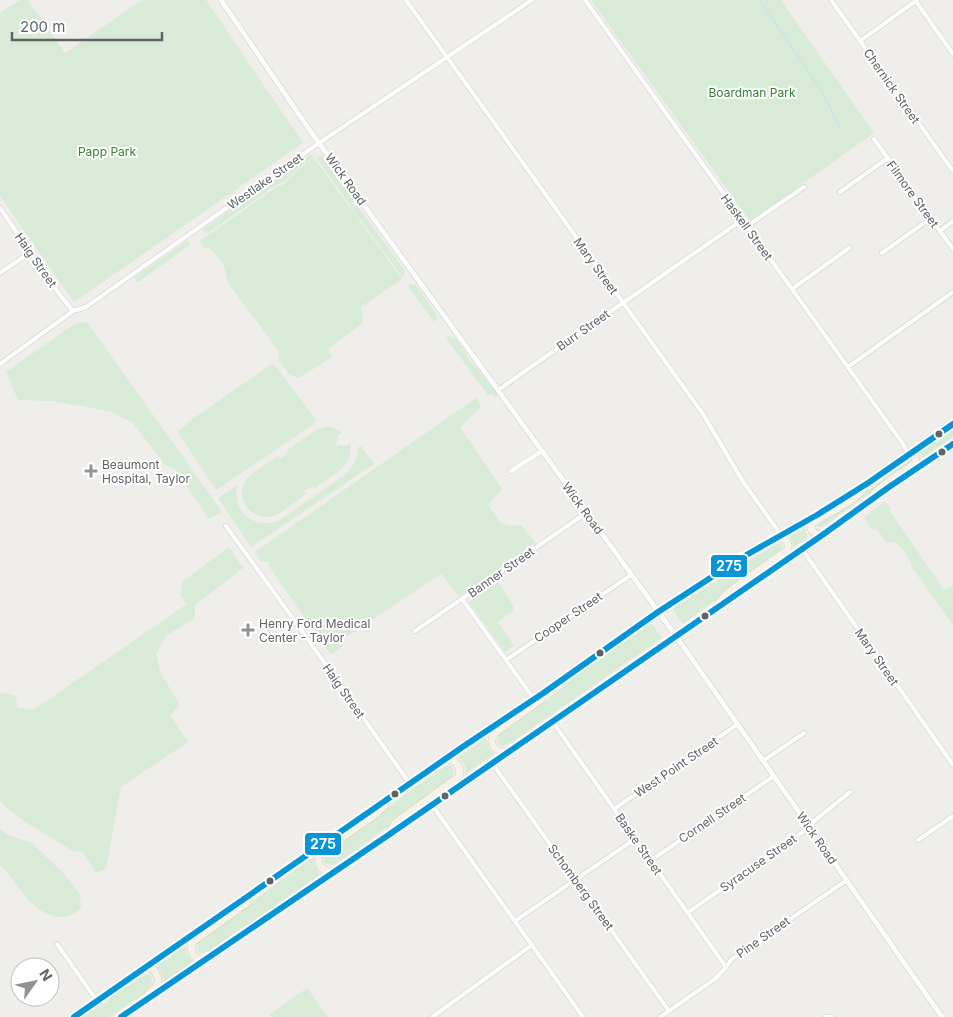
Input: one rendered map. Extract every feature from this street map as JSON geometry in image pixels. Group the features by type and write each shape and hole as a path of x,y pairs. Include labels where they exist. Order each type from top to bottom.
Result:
{"main road":[{"path":"74,1017 658,612 709,578 868,483 953,424"},
{"path":"121,1017 387,836 953,444"},
{"path":"867,503 879,488 916,461 915,457 909,455"},
{"path":"821,536 813,532 811,529 812,524 857,496 868,483"},
{"path":"711,612 728,593 789,548 781,535"},
{"path":"506,753 497,750 492,745 494,733 549,694 558,682"},
{"path":"387,836 394,824 459,776 460,769 456,763 445,759"},
{"path":"333,873 320,867 318,861 320,854 376,814 401,790"},
{"path":"203,960 196,958 192,952 191,945 194,941 246,904 260,888"},
{"path":"114,1017 156,987 158,978 150,965"}],"street":[{"name":"Wick Road","path":"221,0 319,143 676,636 941,1017"},
{"name":"Mary Street","path":"406,0 703,414 742,480 781,535"},
{"name":"Westlake Street","path":"0,364 74,311 86,307 319,143 532,0"},
{"name":"Haskell Street","path":"585,0 904,444 909,455"},
{"name":"Chernick Street","path":"831,0 953,172"},
{"path":"860,41 916,0 953,54"},
{"name":"Filmore Street","path":"874,138 953,249"},
{"path":"840,192 888,158"},
{"path":"747,226 804,187"},
{"name":"Haig Street","path":"0,208 60,295 74,311"},
{"path":"882,253 931,218"},
{"name":"Burr Street","path":"498,390 742,220"},
{"path":"940,231 953,221"},
{"path":"792,289 849,248"},
{"path":"0,273 31,252"},
{"path":"848,367 953,292"},
{"path":"512,471 542,451"},
{"name":"Banner Street","path":"415,631 586,513"},
{"name":"Haig Street","path":"226,526 410,784"},
{"name":"Mary Street","path":"802,549 953,765"},
{"name":"Cooper Street","path":"506,660 631,575"},
{"path":"462,599 534,699"},
{"name":"Baske Street","path":"552,721 726,967"},
{"name":"West Point Street","path":"614,809 738,724"},
{"path":"764,761 804,733"},
{"name":"Schomberg Street","path":"492,763 669,1011"},
{"name":"Cornell Street","path":"650,861 774,776"},
{"name":"Syracuse Street","path":"687,913 810,828 813,822 850,792"},
{"path":"432,805 583,1017"},
{"path":"918,840 953,816"},
{"path":"516,922 635,839"},
{"name":"Pine Street","path":"660,1017 711,982 732,959 847,880"},
{"path":"58,944 97,1001"},
{"path":"432,1017 532,945"}],"green space":[{"name":"Papp Park","path":"20,0 28,0 65,53 142,0 206,0 303,143 74,302 0,196 0,13"},
{"name":"Boardman Park","path":"591,0 781,0 874,133 750,221"},
{"path":"311,154 314,157 297,169 284,182 278,184 208,233 202,230"},
{"path":"321,155 405,271 403,278 350,206 353,204 355,207 354,202 350,205 316,158"},
{"path":"314,158 402,279 361,307 363,323 328,349 332,357 299,378 289,374 278,360 279,351 228,283 224,266 214,252 208,248 205,249 200,241 282,185 296,171"},
{"path":"187,241 190,245 138,282 136,281 135,277"},
{"path":"411,284 417,286 435,312 437,318 434,322 408,286"},
{"path":"87,322 222,512 209,519 176,470 165,465 133,423 112,412 53,401 18,400 6,372 76,323"},
{"path":"449,336 456,339 472,363 498,395 495,397 491,394 488,395 446,338"},
{"path":"273,363 316,420 314,424 216,490 178,432 191,420"},
{"path":"476,398 481,407 460,427 502,489 488,505 504,525 521,525 536,543 459,596 441,574 343,639 343,646 331,655 268,565 271,563 261,561 255,552"},
{"path":"332,427 342,432 338,435 337,446 345,446 350,443 350,451 345,465 315,488 313,486 304,491 306,494 285,510 273,516 265,517 252,512 243,501 243,487 246,480 278,456 280,459 288,453 287,450 316,430"},
{"path":"953,430 953,437 923,458 920,452"},
{"path":"361,446 374,464 251,547 218,498 237,485 236,495 238,504 247,517 262,523 280,520 347,473 355,461 358,447"},
{"path":"910,460 909,464 855,504 822,527 818,527 821,521 853,501"},
{"path":"885,502 891,508 889,510 944,590 953,585 953,625 911,566 912,564 902,548 895,543 886,543 875,528 872,530 864,517"},
{"path":"805,526 806,533 809,536 794,547 789,536"},
{"path":"776,544 782,545 780,552 683,624 672,609"},
{"path":"229,547 243,568 195,605 195,618 167,635 156,653 160,672 180,705 170,715 188,742 121,787 106,869 96,873 83,852 73,851 27,823 6,808 0,800 0,693 16,696 17,707 32,710 45,702 187,604 180,595 183,581"},
{"path":"494,581 497,581 494,584 498,582 513,605 513,611 498,622 514,646 505,652 469,602 471,600 470,597"},
{"path":"651,623 662,638 509,744 503,746 497,743 499,735 504,729"},
{"path":"486,737 488,747 494,754 465,774 465,765 458,757"},
{"path":"447,766 451,766 454,769 452,777 335,865 324,863 329,851"},
{"path":"0,829 8,835 32,843 64,874 80,895 81,907 75,913 61,917 48,914 21,892 0,865"},
{"path":"313,857 315,867 321,874 208,952 201,953 197,950 200,940"},
{"path":"186,945 186,953 194,962 163,983 162,973 156,966"},
{"path":"149,975 152,978 147,992 109,1017 82,1017 141,976"},
{"path":"307,988 328,1017 271,1017 269,1015"}],"waterway":[{"path":"759,0 824,95 840,128"}],"transit line":[{"name":"275","path":"74,1017 658,612 741,558 817,515 868,483 953,424"},
{"name":"275","path":"121,1017 387,836 953,444"}],"place":[{"name":"Beaumont Hospital, Taylor","path":"91,471"},
{"name":"Henry Ford Medical Center - Taylor","path":"248,630"}]}
